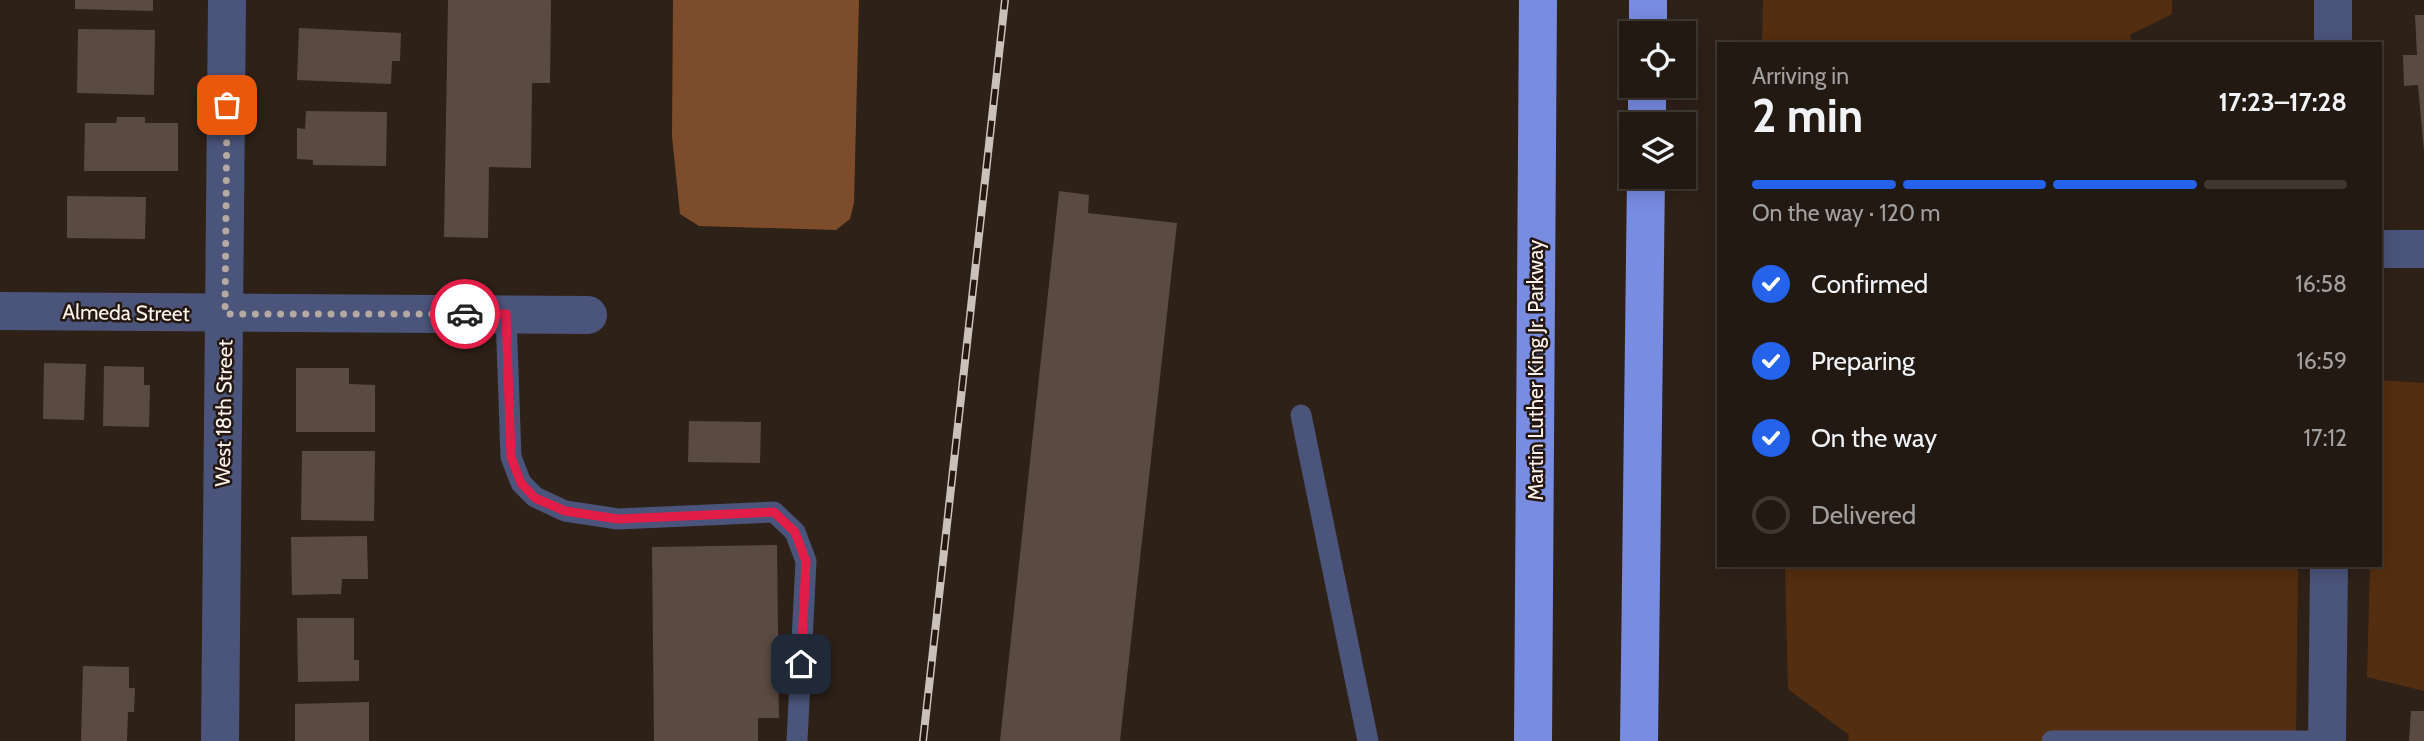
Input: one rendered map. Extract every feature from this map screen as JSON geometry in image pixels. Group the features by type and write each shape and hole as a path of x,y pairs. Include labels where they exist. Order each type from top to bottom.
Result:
{"highway":[{"name":"Martin Luther King Jr. Parkway","path":"1533,741 1538,0"},
{"path":"1648,0 1648,21"},
{"path":"1639,741 1646,189"}],"street":[{"name":"West 18th Street","path":"220,741 228,0"},
{"path":"2333,0 2333,42"},
{"path":"2382,249 2424,249"},
{"name":"Almeda Street","path":"0,312 588,315"},
{"path":"2327,741 2329,567"}],"lane":[{"path":"506,314 511,457 521,483 535,498 565,511 618,519 774,512 795,532 806,561 797,741"},
{"path":"1301,415 1368,741"},
{"path":"2052,741 2327,741"}],"shaded area":[{"path":"673,0 859,0 854,203 850,219 836,230 699,226 680,214 672,136"},
{"path":"1763,0 2172,0 2172,14 2130,35 2132,42 1762,42"},
{"path":"2382,380 2424,383 2424,691 2367,677 2370,567 2382,567"},
{"path":"1785,567 2298,567 2296,741 1848,741 1849,735 1788,689"}],"building":[{"path":"75,0 153,0 153,11 75,9"},
{"path":"448,0 551,0 550,83 532,83 531,168 489,167 488,238 444,237"},
{"path":"2415,15 2424,15 2424,152 2418,85 2404,86 2403,55 2417,55"},
{"path":"299,28 401,33 400,61 392,61 391,84 297,80"},
{"path":"78,29 155,30 154,95 77,93"},
{"path":"306,111 387,112 386,166 313,165 313,160 297,159 297,128 305,129"},
{"path":"117,117 145,117 145,123 178,123 178,171 84,171 85,123 116,123"},
{"path":"1059,191 1089,195 1088,213 1177,223 1120,741 1000,741"},
{"path":"67,196 146,197 145,239 67,238"},
{"path":"44,363 86,364 84,420 43,419"},
{"path":"104,366 144,367 144,385 150,385 149,427 103,426"},
{"path":"296,368 349,368 349,384 375,385 375,432 296,432"},
{"path":"689,421 761,422 760,463 688,462"},
{"path":"302,451 375,451 374,521 301,520"},
{"path":"367,536 368,579 342,579 341,594 292,595 291,537"},
{"path":"777,545 779,718 758,718 758,741 654,741 652,547"},
{"path":"297,618 354,618 354,660 359,660 359,681 298,682"},
{"path":"83,666 129,667 129,688 135,688 134,712 128,712 127,741 81,741"},
{"path":"369,702 369,741 295,741 295,704"},
{"path":"2411,711 2424,711 2424,741 2409,741"}],"railway":[{"path":"923,741 1005,0"}],"way so far":[{"path":"227,105 225,314 465,314"}],"route":[{"path":"465,314 506,314 511,457 521,483 535,498 565,511 618,519 774,512 795,532 806,561 801,664"}]}
